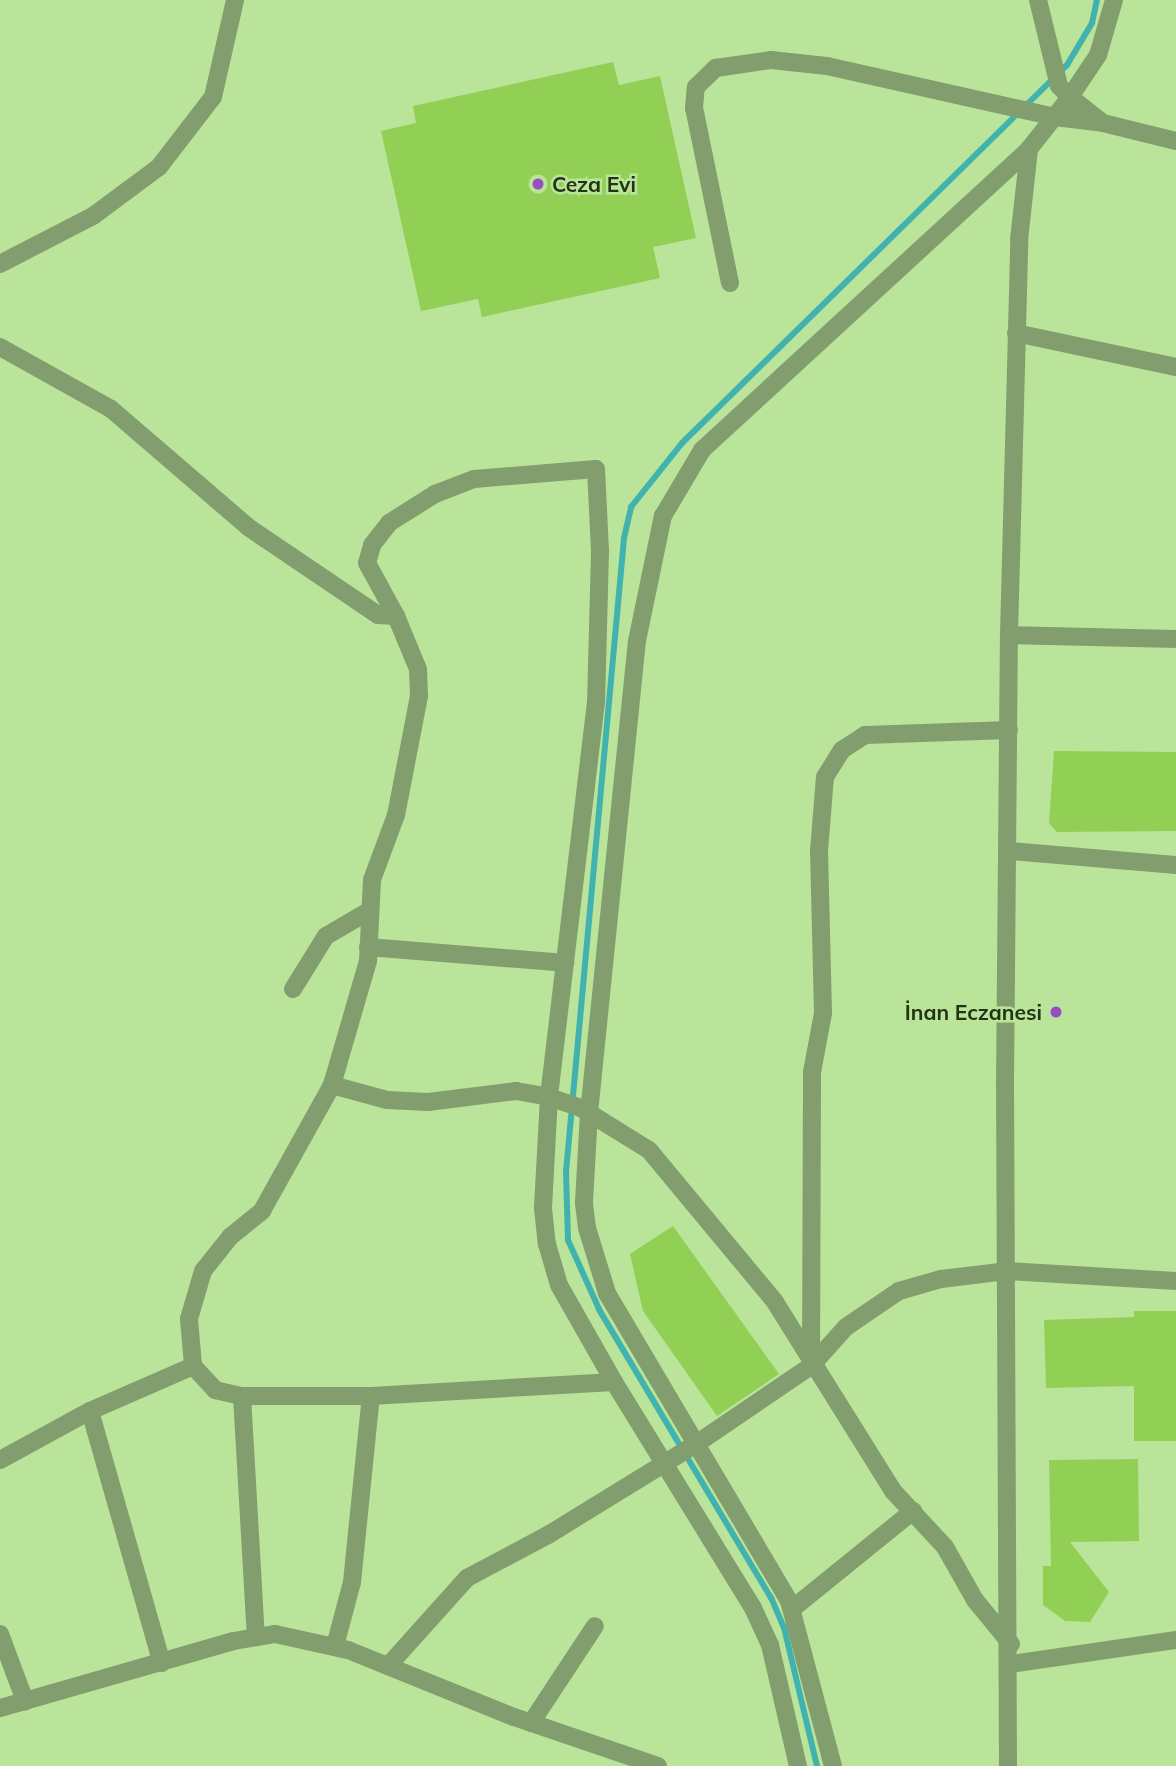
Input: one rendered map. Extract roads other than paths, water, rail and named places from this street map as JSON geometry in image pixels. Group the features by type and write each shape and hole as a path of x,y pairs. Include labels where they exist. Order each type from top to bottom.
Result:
{"street":[{"path":"0,264 93,216 159,167 213,97 235,0"},
{"path":"1038,0 1049,49 1065,92 1103,123"},
{"path":"833,1766 792,1609 607,1293 599,1273 584,1202 585,1111 637,640 652,555 671,497 722,429 1029,149 1055,117 1065,92 1098,55 1114,0"},
{"path":"730,284 694,108 696,87 716,68 771,60 827,66 1055,117 1103,123 1176,141"},
{"path":"1008,1766 1011,1664 1007,1271 1009,635 1019,240 1029,149"},
{"path":"1016,333 1176,367"},
{"path":"0,347 111,409 248,527 378,615 396,616"},
{"path":"614,1382 371,1396 242,1396 215,1390 193,1366 189,1319 203,1271 230,1237 262,1211 332,1085 368,961 372,880 396,815 419,696 418,669 396,616 367,563 372,545 388,523 435,494 474,479 596,469 600,552 596,702 565,963 555,1100 543,1208 547,1244 559,1285 614,1382 668,1458 770,1645 798,1766"},
{"path":"1009,635 1176,639"},
{"path":"811,1366 815,1201 812,1105 823,1013 819,852 825,777 842,750 864,735 1009,730"},
{"path":"1009,851 1176,865"},
{"path":"293,989 326,936 369,911"},
{"path":"368,947 565,963"},
{"path":"332,1085 387,1100 428,1102 516,1091 555,1100 585,1111 649,1150 676,1178 775,1302 811,1366 894,1491 945,1547 975,1600 1011,1644"},
{"path":"388,1666 467,1578 548,1535 668,1458 695,1444 811,1366 846,1327 899,1291 941,1279 1007,1271 1176,1281"},
{"path":"0,1460 90,1411 193,1366"},
{"path":"242,1396 256,1637"},
{"path":"335,1646 352,1582 371,1396"},
{"path":"90,1411 162,1663"},
{"path":"792,1609 913,1511"},
{"path":"531,1723 596,1626"},
{"path":"0,1634 25,1701"},
{"path":"0,1708 256,1637 286,1635 335,1646 531,1723 658,1766"},
{"path":"1011,1664 1176,1640"}],"waterway":[{"path":"817,1766 784,1628 771,1598 599,1309 568,1240 566,1172 624,538 631,507 682,443 1067,65 1092,23 1097,0"}],"place":[{"name":"Ceza Evi","path":"538,184"},
{"name":"İnan Eczanesi","path":"1056,1012"}]}
